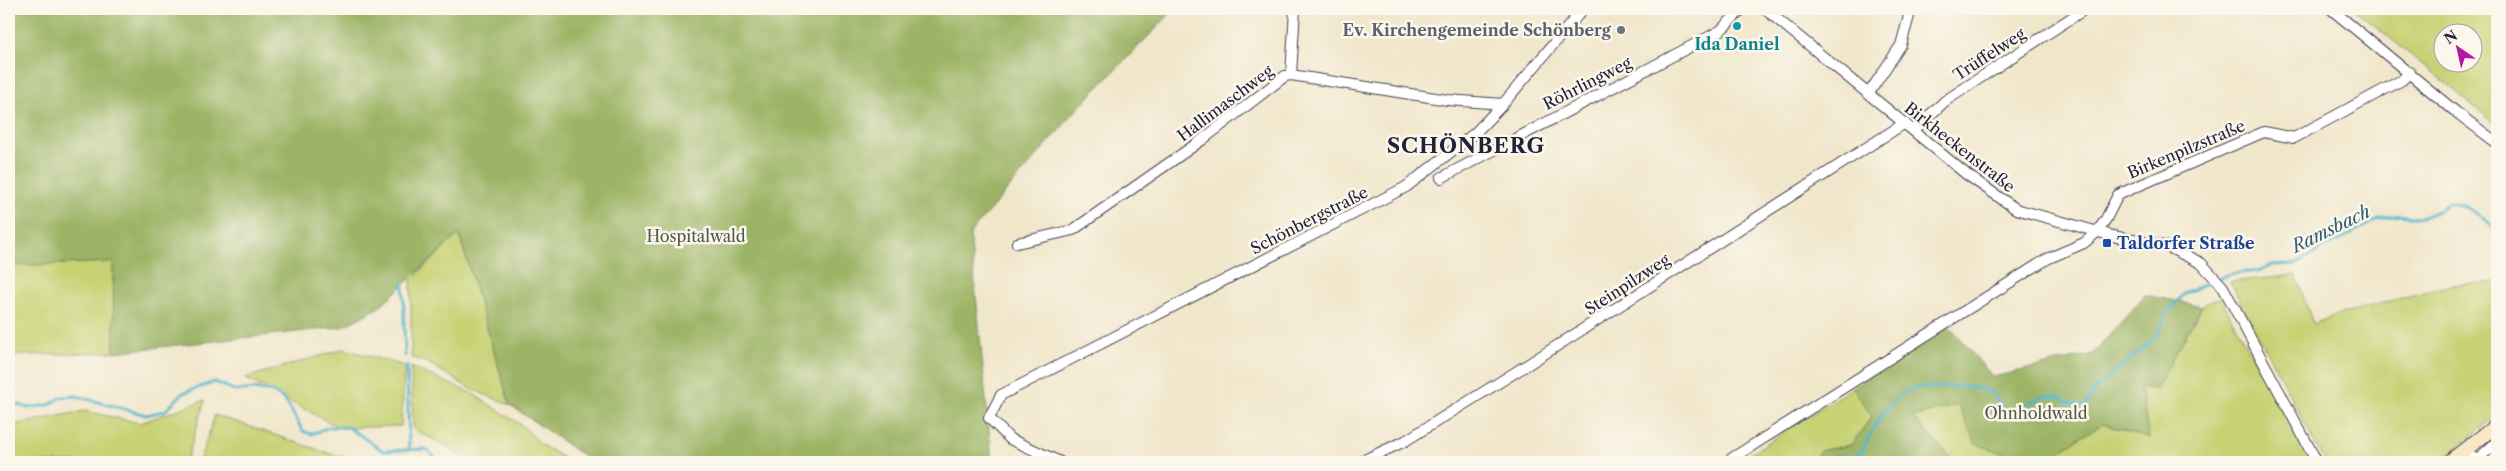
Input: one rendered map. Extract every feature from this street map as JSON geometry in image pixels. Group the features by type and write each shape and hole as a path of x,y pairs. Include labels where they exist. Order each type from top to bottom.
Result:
{"main road":[{"path":"2449,462 2497,435"}],"street":[{"path":"1291,75 1295,9"},
{"name":"Schönbergstraße","path":"1060,462 1010,439 989,418 1001,395 1406,187 1475,132 1503,104 1583,9"},
{"name":"Röhrlingweg","path":"1440,178 1720,31 1742,9"},
{"name":"Birkheckenstraße","path":"1765,9 1966,174 2016,209 2097,232 2168,247 2201,263 2214,274 2223,286 2317,462"},
{"path":"1868,93 1901,45 1910,9"},
{"name":"Trüffelweg","path":"1914,130 1945,101 2085,9"},
{"path":"2331,9 2410,72 2456,112 2497,143"},
{"name":"Birkenpilzstraße","path":"2097,232 2118,195 2264,132 2294,138 2402,80 2410,72"},
{"name":"Hallimaschweg","path":"1017,242 1073,230 1202,140 1285,76 1291,75 1448,100 1503,104"},
{"name":"Steinpilzweg","path":"1360,462 1405,441 1528,366 1905,123"},
{"path":"1726,462 2030,270 2064,250 2084,243 2097,232"},
{"path":"2470,454 2474,458 2480,457 2497,435"}],"green space":[{"name":"Hospitalwald","path":"9,9 1175,9 1079,107 970,233 992,462 593,462 510,405 459,234 378,308 342,327 114,352 113,262 9,266"},
{"path":"2354,9 2497,9 2497,125"},
{"path":"459,234 510,405 469,388 428,363 411,357 411,280"},
{"path":"113,262 114,352 9,356 9,266"},
{"path":"2296,275 2313,324 2336,315 2452,285 2497,282 2497,416 2437,462 2325,462 2230,282"},
{"name":"Ohnholdwald","path":"2145,295 2202,306 2156,389 2140,387 2149,438 2102,424 2048,458 2009,455 1976,444 1958,405 1912,417 1955,462 1813,462 1820,451 1851,445 1872,417 1853,387 1948,325 1993,377 2093,354"},
{"path":"2220,297 2310,462 1955,462 1911,417 1958,404 1976,444 2048,458 2102,424 2149,438 2140,387 2156,389 2202,306"},
{"path":"344,349 405,366 401,426 340,428 245,378"},
{"path":"411,367 473,394 523,426 542,445 570,462 468,462 448,447 413,429"},
{"path":"1853,387 1872,416 1851,445 1820,451 1812,462 1738,462"},
{"path":"205,400 186,462 9,462 9,426 84,411 140,423"},
{"path":"215,415 331,454 376,462 199,462"}],"waterway":[{"name":"Ramsbach","path":"1820,462 1838,456 1852,457 1862,451 1880,417 1899,395 1913,388 1966,386 1991,392 2004,409 2018,408 2046,396 2056,396 2075,405 2085,406 2096,388 2157,336 2166,314 2185,293 2230,274 2258,271 2271,265 2295,264 2379,219 2400,215 2421,218 2440,210 2448,202 2475,212 2497,231"},
{"path":"403,283 405,356"},
{"path":"407,366 409,449"},
{"name":"Ramsbach","path":"9,401 28,408 49,405 62,397 76,396 146,415 165,411 183,393 215,382 236,391 254,389 273,392 285,400 303,431 311,434 330,427 348,427 383,451 426,449 440,462"}],"place":[{"name":"Ida Daniel","path":"1737,26"},
{"name":"Ev. Kirchengemeinde Schönberg","path":"1621,30"},
{"name":"Taldorfer Straße","path":"2107,243"}],"district":[{"name":"SCHÖNBERG","path":"1466,145"}]}
